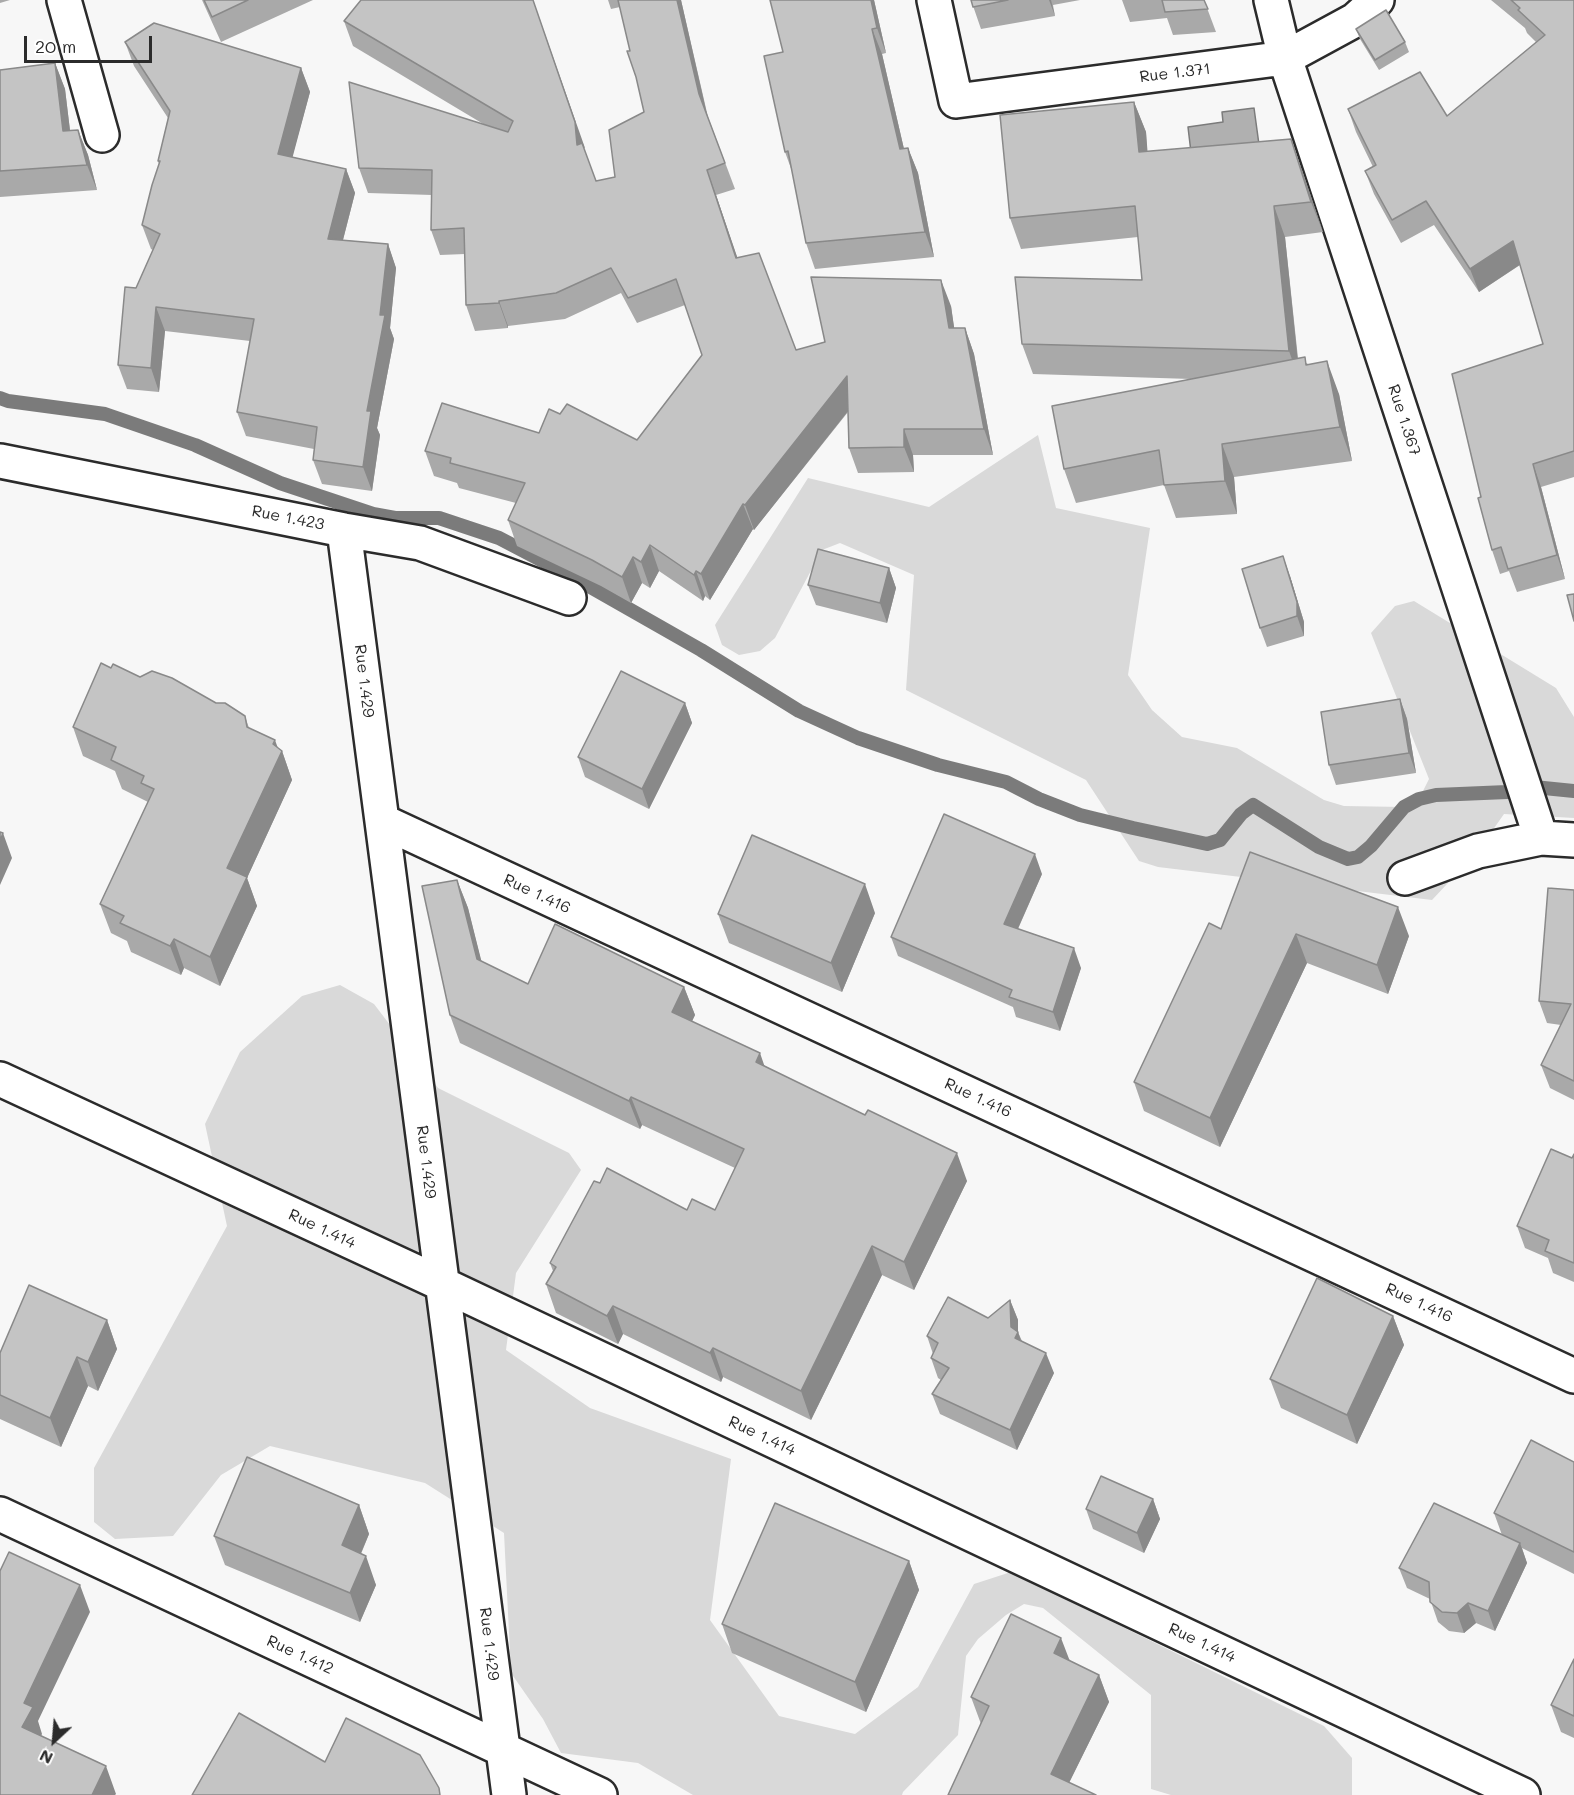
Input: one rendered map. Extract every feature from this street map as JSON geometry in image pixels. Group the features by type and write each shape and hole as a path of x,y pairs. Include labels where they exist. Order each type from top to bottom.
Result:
{"street":[{"path":"64,0 102,135"},
{"name":"Rue 1.371","path":"934,0 956,101 1285,58 1355,20 1377,0"},
{"name":"Rue 1.367","path":"1271,0 1285,58 1541,838"},
{"name":"Rue 1.423","path":"0,461 344,530 420,543 569,598"},
{"name":"Rue 1.429","path":"344,530 509,1795"},
{"name":"Rue 1.416","path":"382,821 1574,1376"},
{"path":"1405,878 1478,851 1541,838 1574,840"},
{"name":"Rue 1.414","path":"0,1079 442,1284 1523,1795"},
{"name":"Rue 1.412","path":"0,1514 600,1795"}],"shaded area":[{"path":"1254,108 1260,152 1192,161 1188,127 1223,122 1222,112"},
{"path":"1038,435 1056,508 1150,528 1128,675 1152,710 1182,737 1237,748 1324,800 1344,806 1404,807 1419,799 1429,779 1371,633 1395,606 1414,601 1556,688 1574,717 1574,818 1504,814 1478,851 1432,900 1158,867 1139,861 1086,780 906,690 914,575 840,543 822,550 775,638 760,651 739,655 722,645 715,625 808,478 929,507"},
{"path":"340,985 374,1004 438,1088 569,1153 581,1170 516,1273 506,1350 590,1408 731,1459 710,1620 779,1716 855,1734 918,1687 974,1584 1011,1572 1324,1726 1352,1758 1352,1795 1171,1795 1151,1789 1151,1695 1043,1608 1024,1604 1006,1615 978,1639 966,1656 958,1735 902,1795 693,1795 638,1763 561,1753 543,1719 511,1673 504,1533 425,1483 270,1446 221,1475 173,1536 115,1539 94,1522 94,1468 227,1226 205,1124 240,1052 302,996"}],"building":[{"path":"204,0 248,0 212,17"},
{"path":"361,0 533,0 575,122 577,145 582,143 596,181 615,177 609,130 644,112 627,51 630,51 618,0 677,0 699,94 725,163 707,170 736,258 759,253 796,350 825,342 811,277 941,280 949,328 965,328 984,429 904,429 904,447 849,448 847,376 745,505 743,504 701,574 696,571 694,575 650,545 641,562 633,557 622,577 508,520 525,483 450,463 451,458 425,451 442,403 539,433 549,409 560,414 567,404 637,440 702,355 676,279 628,298 611,268 556,293 499,301 499,303 466,305 464,228 431,230 432,170 359,168 349,82 508,132 513,121 344,21"},
{"path":"770,0 871,0 877,28 872,29 900,149 908,148 925,232 806,243 788,151 785,152 764,56 783,52"},
{"path":"971,0 1008,0 973,7"},
{"path":"1162,0 1204,0 1208,9 1165,12"},
{"path":"1511,0 1574,0 1574,451 1533,464 1557,555 1508,569 1501,547 1492,550 1478,498 1481,497 1452,374 1543,344 1513,241 1470,269 1426,201 1392,220 1365,171 1376,165 1348,109 1420,72 1447,116 1545,35 1518,10 1520,8"},
{"path":"1386,10 1405,42 1375,60 1356,29"},
{"path":"154,23 301,68 278,154 346,169 328,239 388,244 380,315 385,315 367,411 371,411 363,467 313,460 317,427 237,412 254,319 156,307 151,368 118,365 125,287 136,288 160,234 142,225 160,161 158,161 170,111 125,42"},
{"path":"55,63 63,131 78,130 87,165 0,171 0,70"},
{"path":"1134,102 1139,152 1291,139 1311,202 1274,206 1289,351 1022,344 1015,277 1142,280 1135,206 1010,218 1000,115"},
{"path":"1305,357 1306,365 1327,361 1340,427 1222,444 1225,481 1164,485 1159,450 1064,469 1052,406"},
{"path":"818,549 889,568 880,603 808,585"},
{"path":"1283,556 1297,602 1297,616 1260,628 1242,569"},
{"path":"1574,594 1574,621 1567,595"},
{"path":"101,663 111,668 113,664 140,677 152,671 172,678 216,703 225,703 245,716 247,727 275,740 273,744 282,751 227,868 247,877 210,957 174,939 170,946 120,923 124,916 100,904 154,789 141,783 144,776 111,760 116,747 73,727"},
{"path":"621,671 685,703 642,789 578,757"},
{"path":"1400,699 1409,753 1329,765 1321,712"},
{"path":"944,814 1035,854 1004,924 1074,948 1053,1012 1009,997 1012,990 891,937"},
{"path":"752,835 865,884 831,963 718,914"},
{"path":"1250,852 1398,907 1377,965 1296,934 1210,1118 1134,1082 1209,923 1221,929"},
{"path":"457,880 477,959 528,984 555,924 684,987 672,1012 760,1053 756,1062 865,1115 868,1110 957,1153 904,1262 872,1246 801,1391 713,1348 710,1353 613,1306 607,1316 546,1284 556,1267 550,1263 594,1181 600,1183 607,1168 687,1210 692,1199 715,1210 744,1149 631,1097 629,1101 450,1015 422,886"},
{"path":"1548,888 1574,890 1574,1081 1541,1065 1571,1004 1539,1001"},
{"path":"1551,1149 1572,1158 1574,1154 1574,1263 1545,1251 1549,1240 1517,1226"},
{"path":"1317,1278 1393,1316 1347,1415 1270,1379"},
{"path":"29,1285 107,1320 88,1362 77,1357 50,1418 0,1395 0,1353"},
{"path":"948,1297 988,1318 1010,1300 1011,1327 1018,1332 1015,1338 1046,1353 1010,1430 932,1394 949,1368 931,1358 938,1343 927,1336"},
{"path":"1531,1440 1574,1462 1574,1552 1494,1513"},
{"path":"247,1457 359,1505 342,1545 366,1556 350,1593 214,1536"},
{"path":"1101,1476 1153,1499 1137,1533 1086,1509"},
{"path":"775,1503 909,1561 855,1682 722,1624"},
{"path":"1434,1503 1520,1543 1488,1611 1468,1603 1457,1613 1442,1612 1430,1602 1429,1582 1399,1568"},
{"path":"9,1552 80,1585 24,1703 33,1707 22,1727 106,1766 92,1795 0,1795 0,1571"},
{"path":"1011,1614 1061,1638 1054,1653 1099,1675 1051,1774 1096,1795 948,1795 989,1706 971,1697"},
{"path":"1574,1659 1574,1716 1551,1705"},
{"path":"239,1713 325,1762 346,1718 420,1755 439,1788 440,1795 192,1795"}],"waterway":[{"path":"0,398 105,414 195,445 280,483 373,514 395,518 439,518 499,538 701,650 799,711 858,738 938,765 1006,782 1039,799 1080,815 1207,844 1220,840 1241,814 1253,805 1319,847 1348,859 1358,857 1371,846 1404,807 1419,799 1436,795 1507,792 1534,787 1574,791"}]}
